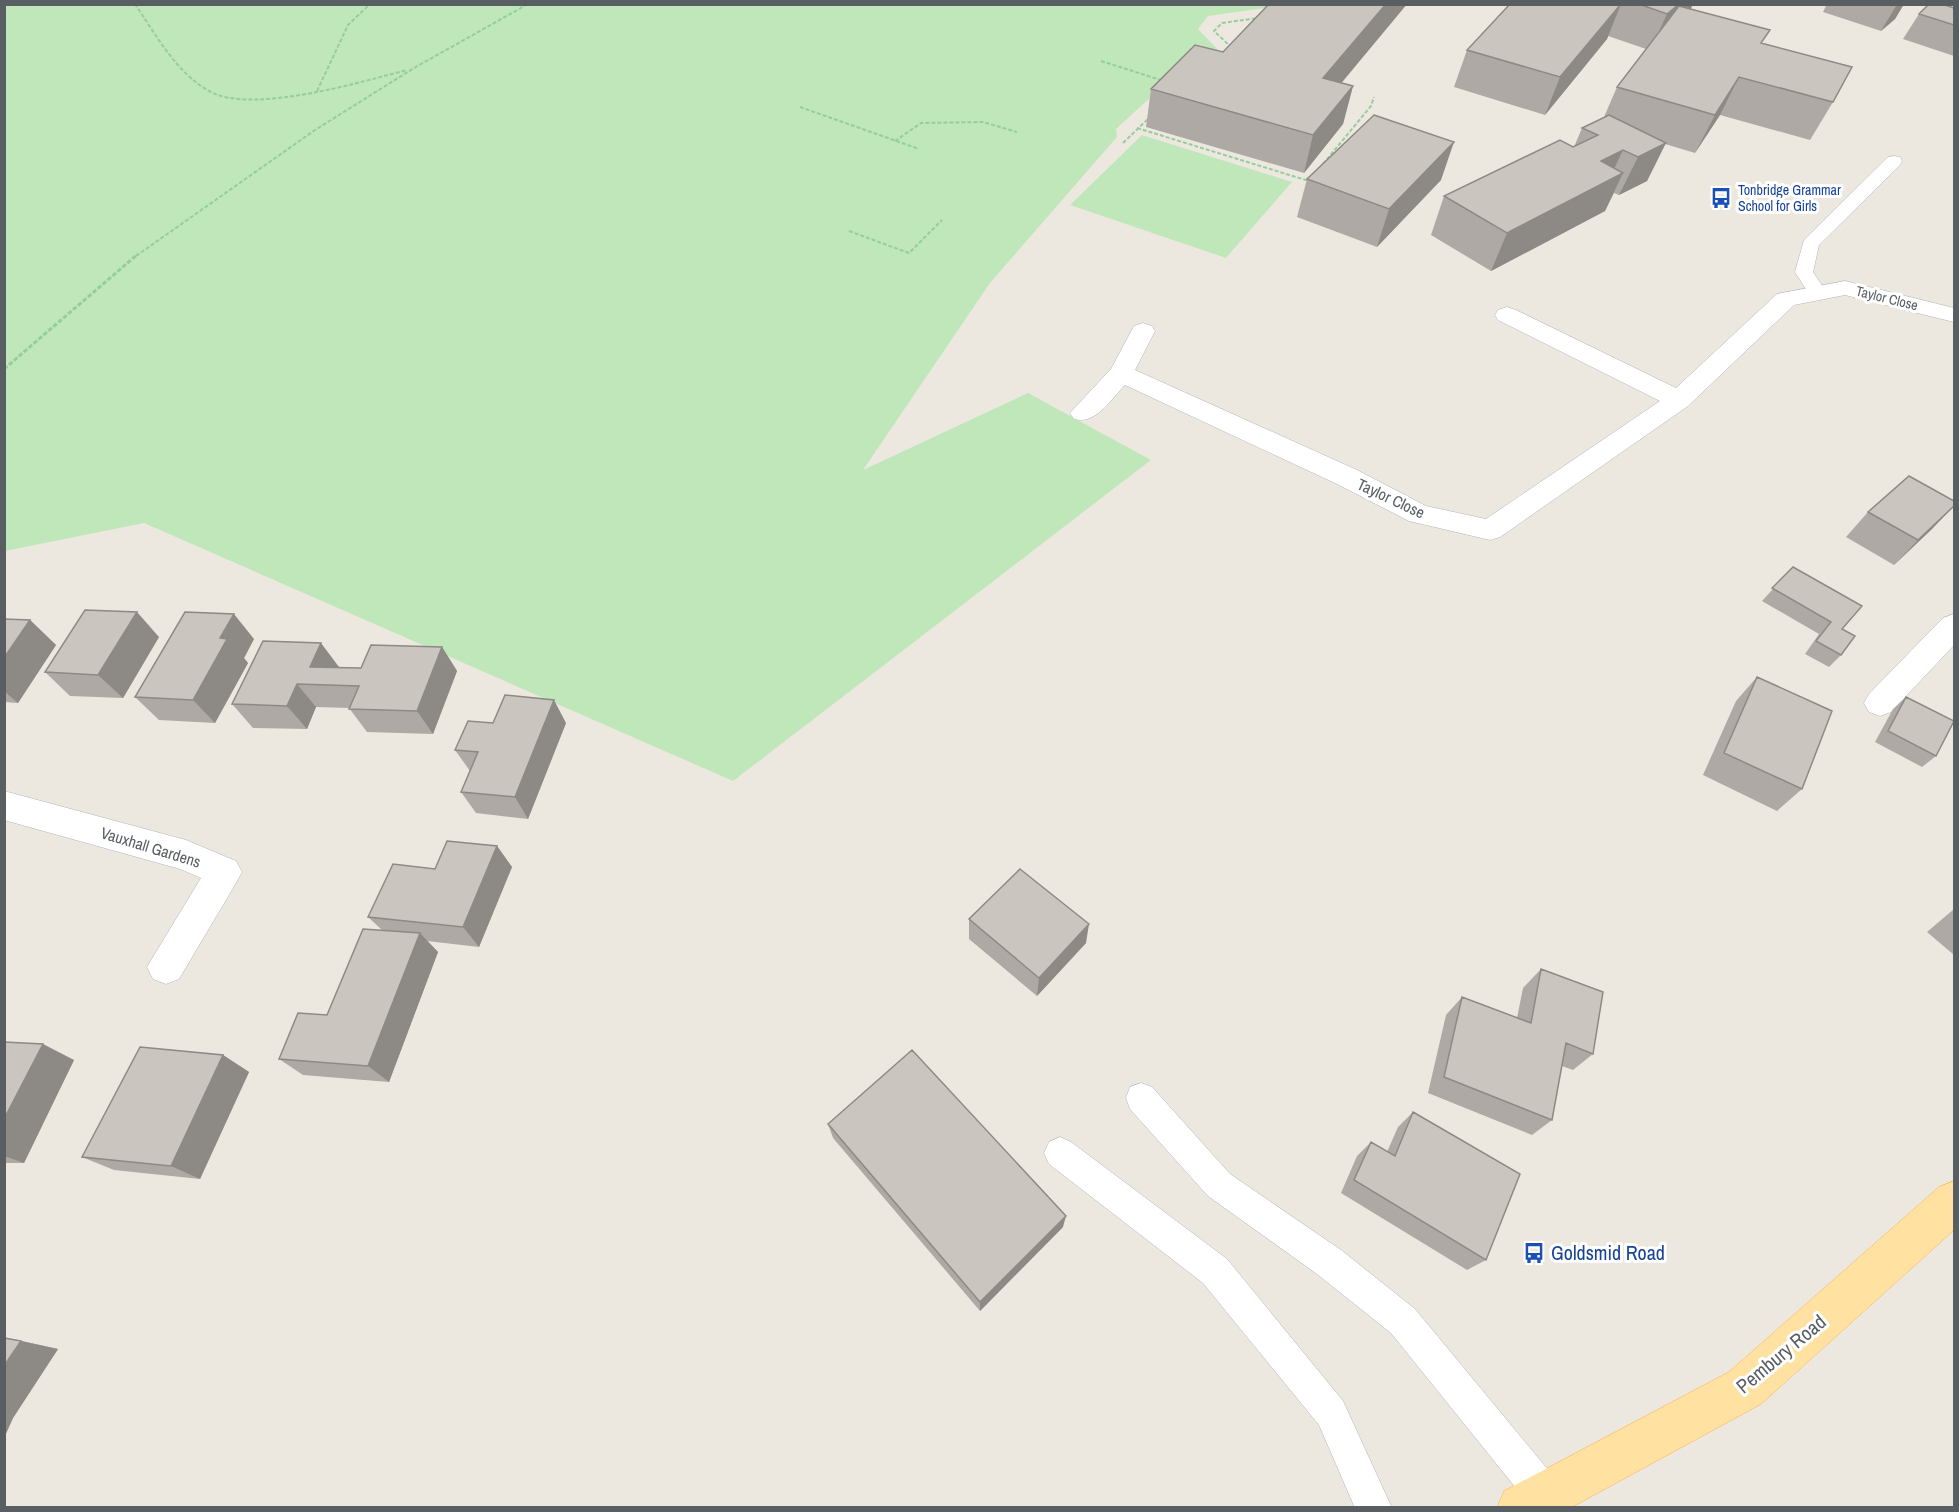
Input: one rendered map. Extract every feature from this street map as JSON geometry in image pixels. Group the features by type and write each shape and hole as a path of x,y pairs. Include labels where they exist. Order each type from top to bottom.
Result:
{"main road":[{"name":"Pembury Road","path":"1533,1501 1745,1388 1954,1202"}],"street":[{"name":"Taylor Close","path":"1121,373 1347,477 1419,514 1490,530 1679,400 1786,299 1845,288 1954,315"},
{"path":"1507,315 1679,400"},
{"path":"1083,413 1121,373 1143,331"},
{"path":"1880,703 1954,626"},
{"name":"Vauxhall Gardens","path":"4,805 186,855 224,872 166,967"}],"lane":[{"path":"1818,293 1804,272 1810,244 1894,161"},
{"path":"1141,1098 1219,1185 1329,1262 1403,1322 1533,1501"},
{"path":"1059,1153 1215,1271 1331,1413 1374,1508"}],"path":[{"path":"135,4 176,62 214,94 246,99 348,87 414,68"},
{"path":"316,91 348,25 370,4"},
{"path":"4,369 152,242 315,130 414,68 528,4"},
{"path":"1234,50 1214,31 1222,23 1264,17"},
{"path":"1101,61 1170,82"},
{"path":"1323,164 1371,106 1374,97"},
{"path":"800,107 919,149"},
{"path":"1122,142 1152,114"},
{"path":"895,141 921,123 983,122 1017,132"},
{"path":"1137,128 1309,181 1316,173"},
{"path":"849,231 909,253 942,220"}],"green space":[{"path":"5,5 1267,5 1265,8 1208,16 1198,29 1224,56 1176,74 1116,129 1117,137 990,283 863,470 1028,393 1151,460 733,781 144,523 5,551"},
{"path":"1142,135 1292,182 1226,258 1070,205"}],"building":[{"path":"1269,4 1386,4 1323,78 1353,86 1313,135 1151,89 1195,45 1223,52"},
{"path":"1510,4 1621,4 1560,77 1467,50"},
{"path":"1639,4 1679,4 1667,14"},
{"path":"1929,4 1942,4 1954,8 1954,25 1919,14"},
{"path":"1679,6 1770,30 1761,43 1852,67 1833,102 1739,77 1715,115 1617,87"},
{"path":"1374,115 1454,142 1389,209 1307,179"},
{"path":"1609,115 1666,143 1638,157 1623,150 1601,161 1623,173 1507,233 1444,196 1560,140 1573,147 1598,135 1582,128"},
{"path":"1909,476 1954,501 1954,506 1918,540 1868,512"},
{"path":"1793,567 1862,606 1842,629 1855,636 1841,655 1816,641 1831,622 1772,588"},
{"path":"85,610 137,612 98,675 45,672"},
{"path":"185,612 234,614 220,638 227,639 193,700 135,697"},
{"path":"4,619 30,620 4,658"},
{"path":"263,641 321,643 310,667 361,668 371,645 442,647 417,711 349,709 359,686 297,684 287,706 232,704"},
{"path":"1757,677 1832,711 1802,789 1724,753"},
{"path":"505,695 554,700 515,797 461,792 478,752 455,750 468,721 493,723"},
{"path":"1906,697 1954,721 1936,756 1888,731"},
{"path":"447,841 497,846 463,927 368,917 393,864 435,869"},
{"path":"1020,869 1089,924 1039,978 969,919"},
{"path":"363,929 420,933 368,1066 279,1059 298,1013 327,1015"},
{"path":"1541,969 1603,992 1593,1054 1566,1043 1552,1120 1444,1077 1462,997 1531,1023"},
{"path":"4,1042 43,1044 4,1119"},
{"path":"140,1047 223,1055 171,1166 82,1157"},
{"path":"912,1050 1066,1216 980,1302 828,1124"},
{"path":"1413,1112 1520,1174 1486,1260 1354,1180 1371,1142 1395,1156"},
{"path":"4,1338 21,1341 4,1366"}],"place":[{"name":"Tonbridge Grammar School for Girls","path":"1721,198"},
{"name":"Goldsmid Road","path":"1534,1253"}]}
